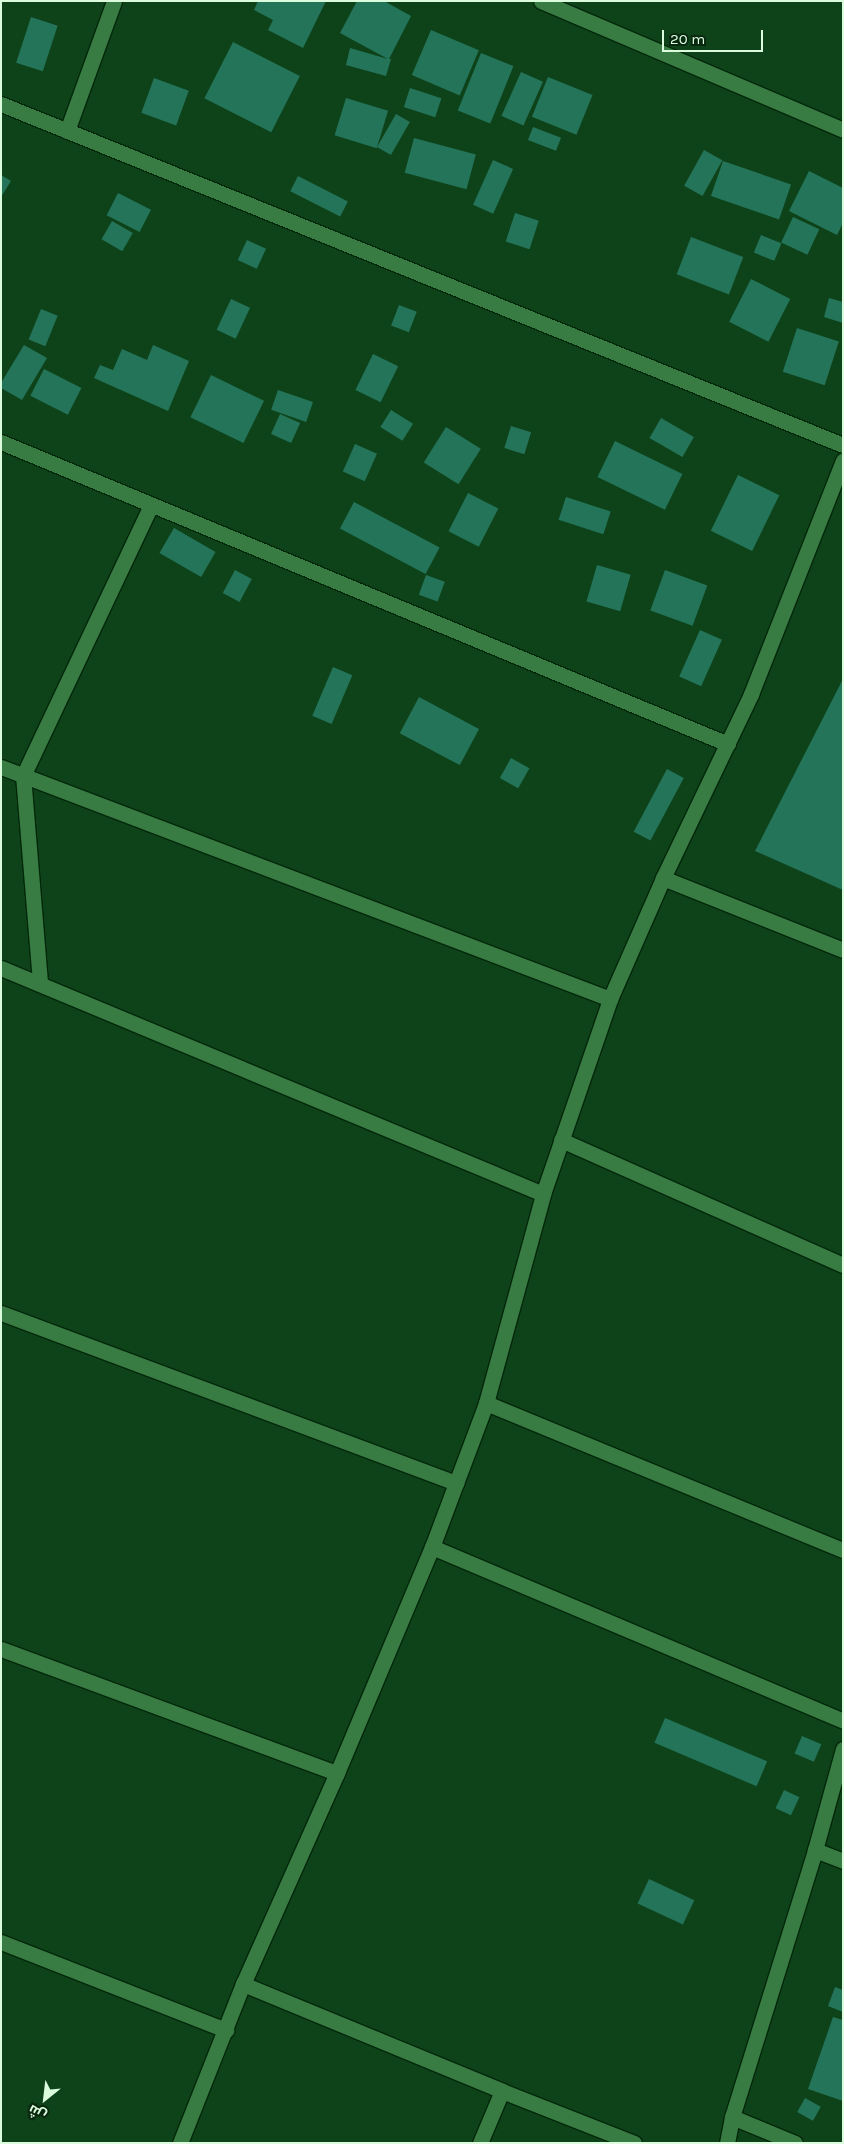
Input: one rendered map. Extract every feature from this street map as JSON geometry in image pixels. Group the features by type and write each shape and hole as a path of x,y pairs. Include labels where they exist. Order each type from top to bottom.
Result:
{"street":[{"path":"67,131 114,1"},
{"path":"541,1 843,130"},
{"path":"1,104 843,445"},
{"path":"1,442 728,744"},
{"path":"180,2143 243,1984 337,1773 432,1547 486,1402 543,1194 610,999 663,878 751,694 843,460"},
{"path":"40,982 23,776 151,505"},
{"path":"1,767 610,999"},
{"path":"663,878 843,950"},
{"path":"1,968 40,982 543,1194"},
{"path":"561,1140 843,1265"},
{"path":"1,1313 456,1483"},
{"path":"486,1402 843,1550"},
{"path":"432,1547 843,1721"},
{"path":"1,1649 337,1773"},
{"path":"727,2143 732,2117 815,1850 843,1749"},
{"path":"815,1850 843,1861"},
{"path":"1,1942 226,2030"},
{"path":"243,1984 502,2091 634,2143"},
{"path":"480,2143 502,2091"},
{"path":"732,2117 795,2143"}],"building":[{"path":"258,1 326,1 303,48 268,30 273,20 254,10"},
{"path":"357,1 384,1 411,16 389,59 391,59 386,76 346,65 350,48 388,59 340,33"},
{"path":"31,17 58,26 43,71 16,63"},
{"path":"431,30 479,50 460,95 412,75"},
{"path":"233,42 300,76 271,132 204,98"},
{"path":"481,53 513,66 490,124 458,110"},
{"path":"521,72 543,82 523,126 501,116"},
{"path":"548,77 593,95 576,135 532,117"},
{"path":"154,78 189,91 176,125 141,113"},
{"path":"410,88 441,98 435,117 404,107"},
{"path":"346,98 388,111 377,148 335,135"},
{"path":"396,114 410,122 391,155 377,147"},
{"path":"533,127 561,138 556,151 528,140"},
{"path":"414,138 476,155 467,189 405,173"},
{"path":"704,150 722,160 702,196 684,186"},
{"path":"493,160 513,169 493,214 473,205"},
{"path":"723,161 791,184 779,219 711,196"},
{"path":"809,171 843,188 843,223 837,235 789,211"},
{"path":"1,175 11,181 1,197"},
{"path":"298,176 348,201 340,217 290,191"},
{"path":"118,193 151,210 140,232 107,215"},
{"path":"515,213 539,221 530,249 506,242"},
{"path":"793,217 819,229 807,255 781,242"},
{"path":"112,221 133,233 122,251 102,239"},
{"path":"761,235 781,243 774,261 754,253"},
{"path":"691,237 743,257 729,294 677,274"},
{"path":"247,240 266,249 257,269 238,260"},
{"path":"751,279 790,299 768,342 729,322"},
{"path":"829,298 843,302 843,323 824,317"},
{"path":"231,299 250,308 236,339 217,330"},
{"path":"399,305 417,312 409,332 391,326"},
{"path":"41,309 58,316 45,346 29,340"},
{"path":"797,328 839,342 825,385 783,372"},
{"path":"24,345 47,358 22,400 1,388 1,383"},
{"path":"153,345 189,361 168,411 94,378 100,365 113,370 122,349 147,360"},
{"path":"373,354 398,366 381,402 355,390"},
{"path":"44,369 81,388 68,415 30,396"},
{"path":"211,375 264,401 243,443 190,417"},
{"path":"278,390 313,402 306,422 271,410"},
{"path":"391,410 413,424 402,441 380,427"},
{"path":"280,414 300,423 291,443 271,434"},
{"path":"661,418 694,437 682,457 650,438"},
{"path":"511,426 531,432 524,454 504,448"},
{"path":"446,427 481,449 459,484 424,463"},
{"path":"615,441 682,474 665,510 597,477"},
{"path":"355,444 377,454 365,481 343,471"},
{"path":"738,475 779,495 752,551 711,531"},
{"path":"468,493 498,508 479,547 448,531"},
{"path":"566,497 611,512 603,534 559,520"},
{"path":"354,502 440,548 426,574 340,528"},
{"path":"174,528 216,552 201,577 160,553"},
{"path":"597,565 631,575 620,611 587,602"},
{"path":"235,570 252,579 240,602 223,593"},
{"path":"665,570 707,585 693,626 650,610"},
{"path":"426,575 445,582 438,602 419,595"},
{"path":"700,630 722,640 701,686 679,677"},
{"path":"333,667 352,675 332,724 312,716"},
{"path":"843,679 843,890 755,851"},
{"path":"419,697 479,729 460,765 400,733"},
{"path":"511,758 529,768 518,788 500,778"},
{"path":"667,769 684,778 650,841 634,832"},
{"path":"665,1718 767,1761 757,1786 654,1743"},
{"path":"802,1736 821,1744 814,1762 795,1753"},
{"path":"784,1790 799,1797 791,1815 776,1808"},
{"path":"649,1879 694,1900 683,1925 638,1903"},
{"path":"835,1987 843,1990 843,2012 828,2006"},
{"path":"833,2017 843,2020 843,2101 808,2089"},
{"path":"805,2098 821,2107 813,2121 797,2112"}]}
